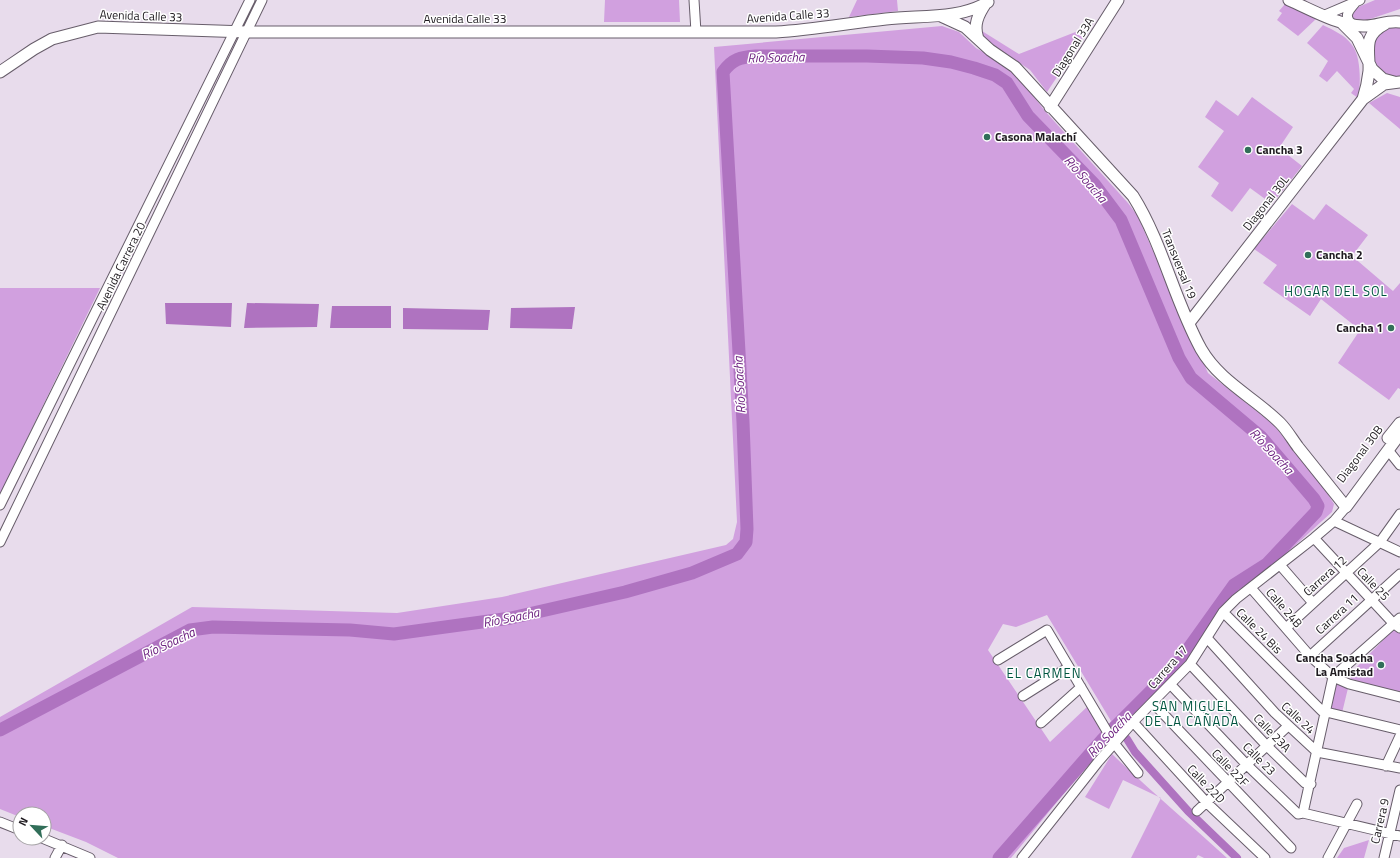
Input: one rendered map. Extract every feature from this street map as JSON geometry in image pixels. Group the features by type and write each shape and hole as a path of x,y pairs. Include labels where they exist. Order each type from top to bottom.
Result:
{"main road":[{"name":"Diagonal 33A","path":"1050,107 1118,0"},
{"path":"1289,0 1342,23 1364,26 1398,21"},
{"name":"Avenida Calle 33","path":"0,72 34,48 52,39 88,28 98,27 235,32 696,32 806,30 885,19 940,15 979,7 988,1"},
{"path":"978,39 975,32 976,21 988,1"},
{"name":"Transversal 19","path":"940,15 965,27 990,50 1015,67 1136,201 1157,244 1201,349 1213,367 1240,392 1282,424 1343,504"},
{"path":"1363,99 1369,72 1367,50 1372,34 1378,28 1398,21"},
{"path":"1342,23 1357,38 1368,61 1377,74 1383,79 1398,83"},
{"path":"1363,99 1384,84 1398,83"},
{"name":"Diagonal 30L","path":"1189,323 1363,99"},
{"name":"Diagonal 30B","path":"1343,504 1400,423"},
{"name":"Diagonal 30B","path":"1343,504 1400,434"}],"street":[{"name":"Avenida Carrera 20","path":"0,505 250,0"},
{"name":"Avenida Carrera 20","path":"0,542 262,0"},
{"path":"694,0 696,32"},
{"path":"1325,15 1358,1"},
{"path":"1353,25 1347,19 1347,15 1358,1"},
{"path":"1388,450 1400,465"},
{"name":"Carrera 17","path":"1022,858 1113,741 1171,685 1190,664 1223,612 1236,599 1334,521 1343,504"},
{"name":"Carrera 12","path":"1286,628 1380,542 1400,514"},
{"path":"1334,521 1400,552"},
{"name":"Calle 25","path":"1314,538 1346,573 1398,623"},
{"name":"Calle 24B","path":"1280,565 1313,603"},
{"name":"Carrera 11","path":"1310,656 1371,598 1400,574"},
{"name":"Calle 24B","path":"1251,588 1310,656 1333,677 1349,684 1400,697"},
{"name":"Calle 24 Bis","path":"1223,612 1325,713"},
{"path":"1398,623 1333,677 1317,752 1301,814 1400,836"},
{"path":"998,660 1047,630 1113,741 1138,773"},
{"name":"Calle 24","path":"1207,638 1227,662 1288,726 1317,752 1400,768"},
{"name":"Calle 23A","path":"1190,664 1267,746 1308,783"},
{"path":"1023,696 1069,667"},
{"name":"Calle 23","path":"1171,685 1247,765 1301,814"},
{"path":"1041,723 1081,687"},
{"name":"Calle 22F","path":"1153,703 1291,848"},
{"path":"1325,713 1400,730"},
{"name":"Calle 22D","path":"1133,722 1207,803 1265,858"},
{"path":"1198,811 1288,726"},
{"path":"1386,766 1400,736"},
{"name":"Carrera 9","path":"1384,858 1399,795"},
{"path":"1328,858 1357,804"},
{"path":"0,822 12,827"},
{"path":"52,842 90,858"},
{"path":"55,858 62,845"}],"shaded area":[{"path":"605,0 679,0 680,22 604,22"},
{"path":"857,0 897,0 898,11 849,17"},
{"path":"1375,0 1400,0 1400,9 1364,21 1356,22 1351,18 1356,8"},
{"path":"1285,4 1316,19 1298,36 1277,20 1282,13 1279,11"},
{"path":"1323,25 1349,41 1355,50 1360,70 1358,98 1351,93 1354,89 1337,71 1327,82 1319,76 1328,61 1307,43"},
{"path":"1400,25 1400,77 1390,75 1382,70 1372,55 1371,47 1373,39 1379,32 1387,27"},
{"path":"942,26 959,32 976,48 1004,64 1021,80 1045,111 1128,203 1137,215 1208,373 1273,424 1324,488 1334,504 1332,512 1265,573 1228,601 1187,661 1106,742 1011,858 118,858 86,842 52,829 52,806 12,806 12,814 0,809 0,717 192,607 397,613 502,597 726,545 733,539 737,522 714,47","holes":["1047,615 1111,721 1103,733 1088,706 1050,742 988,650 1003,624 1016,627"]},
{"path":"1091,26 1047,92 1030,70 980,36 982,31 1019,54"},
{"path":"1387,93 1400,97 1400,129 1369,103"},
{"path":"1252,97 1293,127 1279,148 1302,166 1272,204 1250,188 1232,212 1211,196 1219,183 1198,167 1224,131 1205,117 1216,100 1238,116"},
{"path":"1292,204 1314,220 1326,204 1368,235 1352,256 1393,291 1400,283 1400,389 1398,388 1389,400 1338,363 1360,330 1321,299 1310,316 1263,283 1277,265 1254,249"},
{"path":"0,288 100,288 0,494"},
{"path":"165,303 232,303 231,327 166,324"},
{"path":"247,303 319,304 317,327 244,328"},
{"path":"332,306 391,306 391,328 330,328"},
{"path":"575,307 572,329 510,328 511,308"},
{"path":"403,308 490,310 488,330 403,329"},
{"path":"1394,629 1400,633 1400,693 1351,679 1350,674"},
{"path":"1333,677 1349,684 1341,717 1325,713"},
{"path":"1112,754 1158,797 1123,780 1109,809 1085,797"},
{"path":"1161,799 1227,858 1204,858 1198,855 1196,858 1131,858"},
{"path":"1369,840 1364,858 1337,858 1344,848"}],"waterway":[{"name":"Río Soacha","path":"0,730 190,630 213,627 350,630 394,634 511,618 625,592 692,573 737,554 746,542 747,529 743,422 723,72 733,61 756,56 867,56 923,58 951,62 974,68 995,75 1007,83 1028,116 1094,184 1121,220 1179,358 1191,378 1261,437 1314,499 1318,506 1316,512 1267,564 1234,585 1176,666 1103,739 999,858"},
{"path":"1127,739 1135,752 1188,811 1237,858"}],"place":[{"name":"Casona Malachí","path":"987,137"},
{"name":"Cancha 3","path":"1248,150"},
{"name":"Cancha 2","path":"1308,255"},
{"name":"Cancha 1","path":"1391,328"},
{"name":"Cancha Soacha La Amistad","path":"1381,665"}],"district":[{"name":"HOGAR DEL SOL","path":"1336,291"},
{"name":"EL CARMEN","path":"1044,673"},
{"name":"SAN MIGUEL DE LA CAÑADA","path":"1192,714"}]}
